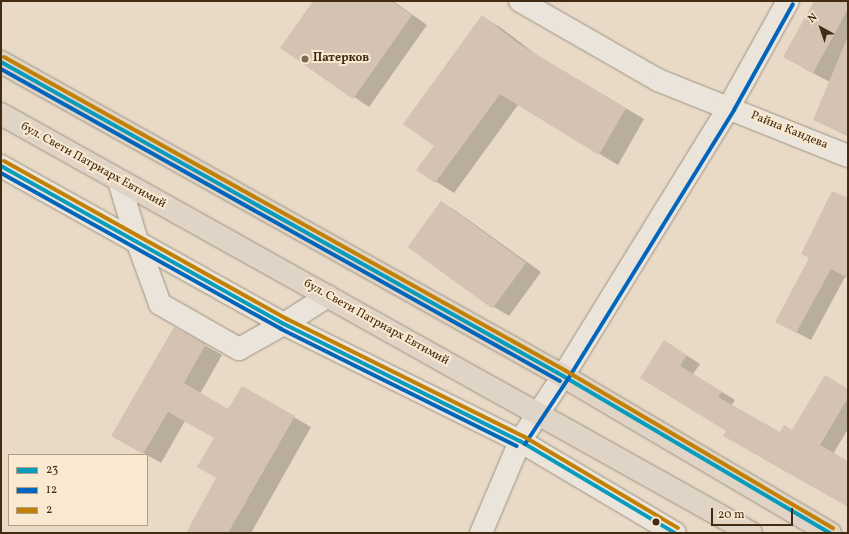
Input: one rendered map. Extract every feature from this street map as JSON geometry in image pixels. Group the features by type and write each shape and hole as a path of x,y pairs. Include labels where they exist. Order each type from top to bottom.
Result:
{"main road":[{"path":"1,62 563,376 830,533"},
{"name":"бул. Свети Патриарх Евтимий","path":"1,114 328,296 537,415 751,533"}],"street":[{"name":"Райна Кандева","path":"520,1 658,80 729,107 848,156"},
{"path":"482,532 520,440 563,376 729,107 788,1"},
{"path":"1,166 284,324 520,440 675,533"},
{"path":"119,181 137,241 160,304 226,342 239,349 284,324 328,296"}],"building":[{"path":"313,1 391,1 412,15 353,99 280,48"},
{"path":"814,1 848,1 848,9 813,73 783,57"},
{"path":"482,15 519,44 626,108 599,155 500,94 435,183 416,170 434,146 403,124"},
{"path":"848,36 848,135 813,120"},
{"path":"832,191 848,198 848,278 831,269 796,333 775,322 809,258 801,254"},
{"path":"441,201 526,263 492,309 407,247"},
{"path":"174,327 206,344 184,383 228,409 242,386 295,416 228,533 186,533 216,478 197,467 214,438 168,412 143,454 111,436"},
{"path":"664,340 687,355 680,366 722,392 718,397 780,432 784,425 792,430 825,375 848,389 848,398 820,445 848,461 848,507 723,436 726,431 640,378"}],"transit line":[{"name":"12","path":"525,444 568,379 734,110 793,4"},
{"name":"2","path":"4,57 566,371 833,528"},
{"name":"23","path":"1,62 563,376 830,533"},
{"name":"12","path":"1,69 560,381"},
{"name":"2","path":"4,161 287,319 523,436 678,528"},
{"name":"23","path":"1,166 284,324 520,441 675,533"},
{"name":"12","path":"1,173 281,329 517,446"}],"place":[{"name":"Патерков","path":"305,59"}]}
